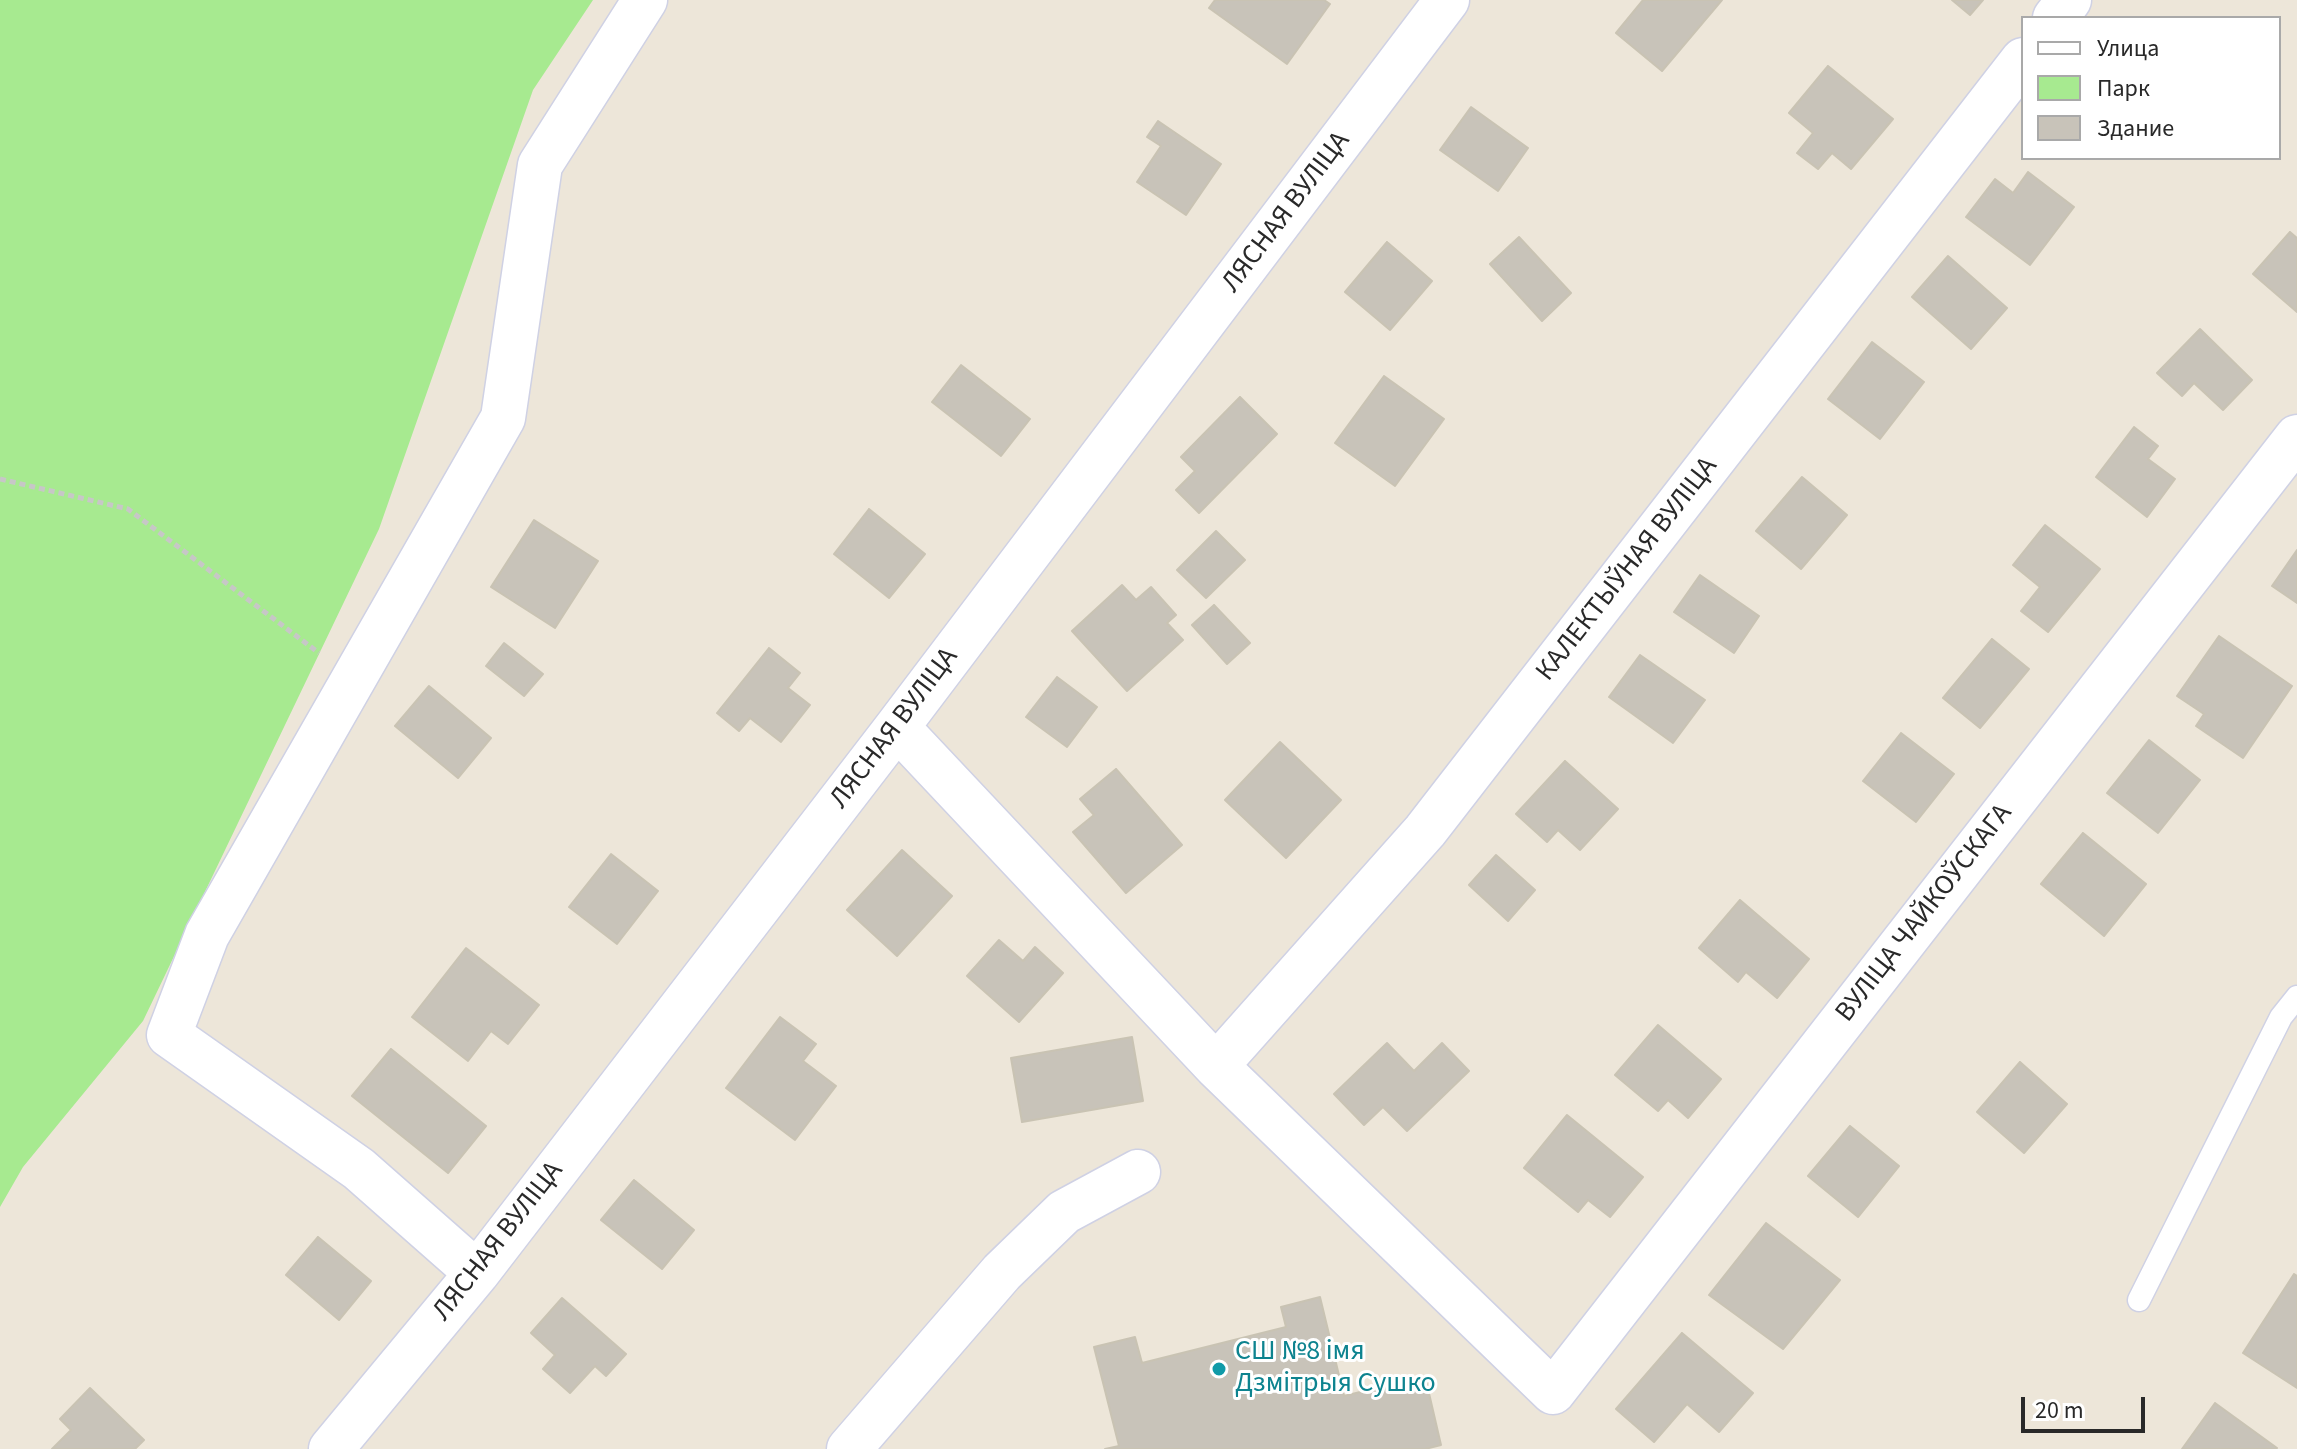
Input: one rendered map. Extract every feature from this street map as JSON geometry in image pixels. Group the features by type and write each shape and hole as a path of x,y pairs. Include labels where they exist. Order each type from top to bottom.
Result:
{"street":[{"path":"477,1273 359,1169 169,1035 207,935 503,418 540,165 645,0"},
{"name":"ЛЯСНАЯ ВУЛІЦА","path":"331,1449 477,1273 897,727 1447,0"},
{"path":"2057,16 2069,0"},
{"name":"КАЛЕКТЫЎНАЯ ВУЛІЦА","path":"1216,1066 1425,831 2021,63"},
{"name":"ВУЛІЦА ЧАЙКОЎСКАГА","path":"1216,1066 1553,1392 2297,437"},
{"path":"897,727 1216,1066"},
{"path":"849,1449 1002,1272 1064,1212 1138,1172"}],"lane":[{"path":"2139,1300 2281,1017 2297,997"}],"path":[{"path":"0,479 128,509 353,679"}],"green space":[{"path":"0,0 593,0 533,90 379,529 143,1021 23,1167 0,1207"}],"building":[{"path":"1215,0 1324,0 1330,4 1287,64 1209,8"},
{"path":"1643,0 1722,0 1662,71 1616,33"},
{"path":"1952,0 1983,0 1970,15"},
{"path":"1828,66 1893,119 1851,169 1832,153 1818,169 1797,153 1813,133 1789,113"},
{"path":"1471,107 1528,148 1498,191 1440,150"},
{"path":"1158,121 1221,164 1186,215 1137,182 1161,146 1147,137"},
{"path":"2028,172 2074,207 2030,265 1966,217 1995,179 2013,193"},
{"path":"2290,232 2297,238 2297,312 2253,274"},
{"path":"1519,237 1571,293 1542,321 1490,264"},
{"path":"1387,242 1432,281 1390,330 1345,292"},
{"path":"1948,256 2007,308 1971,349 1912,297"},
{"path":"2200,329 2252,380 2223,410 2194,383 2182,396 2157,373"},
{"path":"1872,342 1924,382 1880,439 1828,399"},
{"path":"961,365 1030,419 1001,456 932,402"},
{"path":"1384,376 1444,419 1395,486 1335,443"},
{"path":"1240,397 1277,434 1199,513 1176,490 1195,471 1181,457"},
{"path":"2134,427 2158,446 2148,459 2175,479 2147,517 2096,477"},
{"path":"1802,477 1847,515 1801,569 1756,531"},
{"path":"869,509 925,554 889,598 834,554"},
{"path":"534,520 598,561 555,628 491,587"},
{"path":"2045,525 2100,569 2048,632 2021,611 2040,587 2013,565"},
{"path":"1216,531 1245,560 1206,598 1177,570"},
{"path":"2297,550 2297,603 2272,586"},
{"path":"1700,575 1759,616 1734,653 1674,612"},
{"path":"1122,585 1136,600 1151,587 1176,615 1167,623 1183,640 1127,691 1072,631"},
{"path":"1214,605 1250,643 1227,664 1192,625"},
{"path":"2219,636 2292,686 2243,758 2196,726 2204,714 2177,696"},
{"path":"1992,639 2029,669 1980,728 1943,698"},
{"path":"504,643 543,674 524,696 486,666"},
{"path":"769,648 800,673 788,688 810,705 781,742 750,718 739,731 717,713"},
{"path":"1640,655 1705,700 1673,743 1609,697"},
{"path":"1057,677 1097,707 1067,747 1026,717"},
{"path":"429,686 491,738 458,778 395,726"},
{"path":"1901,733 1954,774 1916,822 1863,781"},
{"path":"2149,740 2200,780 2158,833 2107,793"},
{"path":"1280,742 1341,800 1286,858 1225,800"},
{"path":"1565,761 1618,809 1580,850 1558,830 1547,842 1516,814"},
{"path":"1116,769 1182,845 1126,893 1073,832 1094,815 1080,799"},
{"path":"2083,833 2146,884 2104,936 2041,884"},
{"path":"902,850 952,896 897,956 847,910"},
{"path":"611,854 658,891 617,944 569,907"},
{"path":"1496,855 1535,890 1508,921 1469,885"},
{"path":"1740,900 1809,959 1777,998 1746,972 1738,982 1699,948"},
{"path":"999,940 1023,961 1035,947 1063,973 1019,1022 967,976"},
{"path":"466,948 539,1005 508,1044 491,1031 468,1061 412,1017"},
{"path":"780,1017 816,1044 803,1061 836,1086 795,1140 726,1088"},
{"path":"1658,1025 1721,1079 1688,1118 1668,1100 1658,1111 1615,1075"},
{"path":"1132,1037 1143,1101 1022,1122 1011,1058"},
{"path":"1387,1043 1414,1071 1442,1043 1469,1071 1407,1131 1383,1107 1364,1125 1334,1094"},
{"path":"391,1049 486,1126 448,1173 352,1096"},
{"path":"2020,1062 2067,1104 2024,1153 1977,1112"},
{"path":"1567,1115 1643,1177 1610,1217 1588,1200 1578,1212 1524,1168"},
{"path":"1850,1126 1899,1166 1858,1217 1808,1176"},
{"path":"634,1180 694,1230 662,1269 601,1220"},
{"path":"1766,1223 1840,1280 1783,1349 1709,1295"},
{"path":"318,1237 371,1281 339,1320 286,1275"},
{"path":"2294,1274 2297,1276 2297,1388 2243,1353"},
{"name":"СШ №8 імя Дзмітрыя Сушко","path":"1320,1297 1344,1396 1425,1376 1441,1445 1425,1449 1105,1449 1119,1446 1094,1347 1135,1337 1142,1363 1286,1327 1281,1307"},
{"path":"562,1298 626,1354 606,1376 595,1366 570,1393 543,1369 555,1355 531,1333"},
{"path":"1682,1333 1753,1393 1719,1432 1687,1404 1654,1442 1616,1409"},
{"path":"90,1388 144,1440 135,1449 52,1449 71,1430 60,1419"},
{"path":"2215,1403 2277,1448 2182,1449"}],"place":[{"name":"СШ №8 імя Дзмітрыя Сушко","path":"1219,1369"}]}
